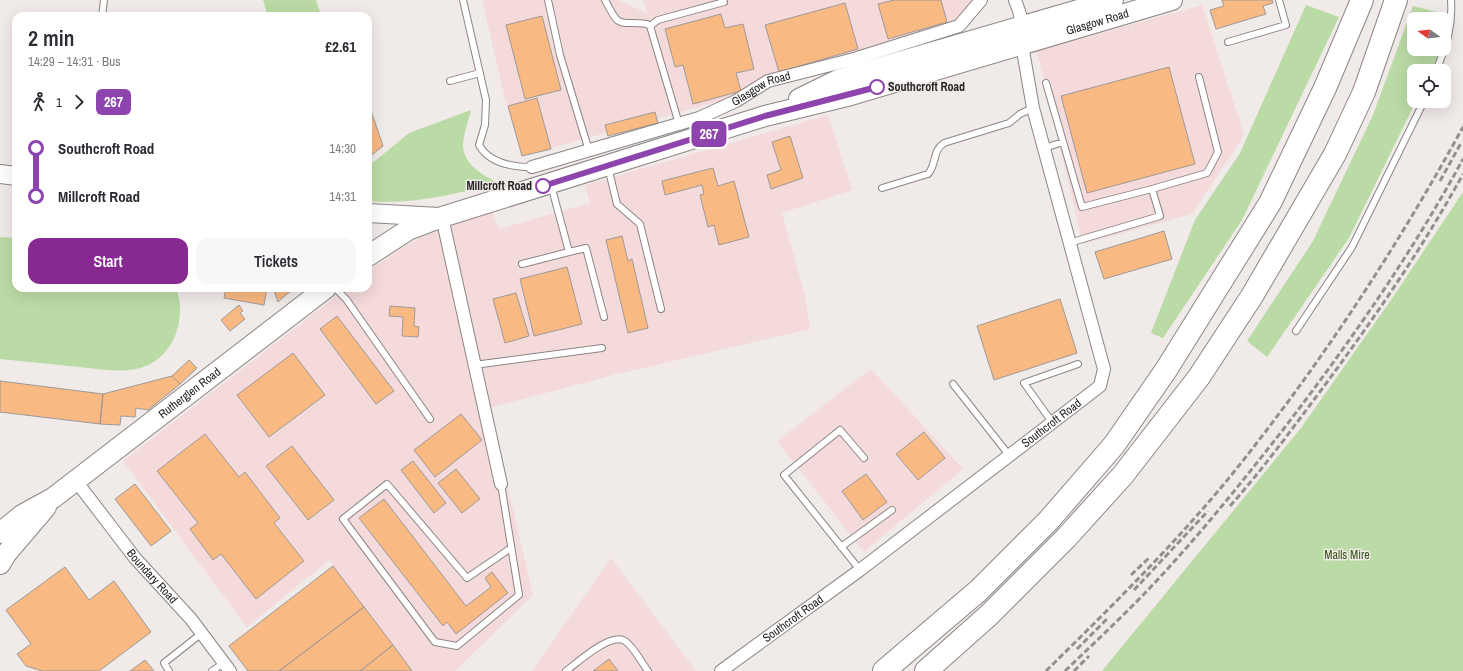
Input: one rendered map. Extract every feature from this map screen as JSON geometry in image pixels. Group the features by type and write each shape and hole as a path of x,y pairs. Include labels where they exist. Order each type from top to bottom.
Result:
{"highway":[{"path":"884,671 978,591 1049,520 1114,445 1166,370 1270,203 1326,88 1362,0"},
{"path":"926,671 989,615 1066,538 1123,474 1199,377 1252,296 1335,154 1364,92 1396,0"}],"main road":[{"name":"Glasgow Road","path":"1022,36 1113,0"},
{"name":"Glasgow Road","path":"442,217 765,116 840,79 1172,0"},
{"path":"372,253 408,230 442,217"},
{"name":"Rutherglen Road","path":"0,533 22,515 53,498 76,481 321,292"},
{"name":"Rutherglen Road","path":"0,564 53,498"},
{"path":"0,539 25,532"}],"street":[{"name":"Glasgow Road","path":"532,167 699,118 736,101 768,81 854,59 960,26 981,0"},
{"path":"1015,0 1020,14 1022,36"},
{"name":"Southcroft Road","path":"721,671 860,570 1100,386 1104,369 1033,108 1022,36"},
{"path":"0,174 12,176"},
{"name":"Glasgow Road","path":"372,214 442,217"},
{"path":"442,217 500,484"},
{"name":"Boundary Road","path":"76,481 135,558 191,619 227,667"}],"lane":[{"path":"102,12 104,0"},
{"path":"463,0 486,100 485,125 479,144 484,153 493,159 517,167 532,167"},
{"path":"548,0 560,55 589,151"},
{"path":"605,0 615,19 619,22 646,24 650,26"},
{"path":"1228,42 1286,25 1279,0"},
{"path":"1439,64 1449,39 1452,18 1451,0"},
{"path":"650,26 658,20 724,2"},
{"path":"650,26 679,124"},
{"path":"450,81 480,73"},
{"path":"1046,83 1082,207 1207,173 1218,152 1199,77"},
{"path":"882,188 928,174 931,170 936,151 944,143 1009,123 1020,114 1033,108"},
{"path":"1296,331 1352,247 1421,108"},
{"path":"1044,148 1063,142"},
{"path":"607,166 617,204 640,224 661,309"},
{"path":"550,183 569,252"},
{"path":"1069,243 1160,216 1152,189"},
{"path":"522,264 586,248 604,317"},
{"path":"339,292 346,299 430,419"},
{"path":"474,365 602,348"},
{"path":"1052,422 1024,383 1078,364"},
{"path":"953,384 1009,455"},
{"path":"860,570 784,475 840,430 864,458"},
{"path":"500,484 520,596 457,646 435,642 343,519 387,484 467,578 511,548"},
{"path":"841,547 892,510"},
{"path":"169,671 164,662 202,633"},
{"path":"566,671 609,640 618,638 626,642 648,671"},
{"path":"212,671 227,667"}],"shaded area":[{"path":"482,0 617,0 647,13 643,0 974,0 956,22 781,84 522,156 505,98"},
{"path":"1202,5 1244,135 1192,214 1083,244 1037,51"},
{"path":"828,115 852,190 782,213 805,296 810,329 613,375 489,408 533,595 455,671 412,671 329,560 247,627 123,461 342,292 372,292 372,269 399,249 428,234 492,212 499,229 590,203 585,185"},
{"path":"871,369 963,469 864,552 777,441"},
{"path":"611,558 696,671 532,671"}],"green space":[{"path":"263,0 316,0 320,12 267,12"},
{"path":"1306,5 1339,17 1242,220 1163,338 1151,333 1195,220 1240,153"},
{"path":"1413,6 1437,12 1411,12"},
{"path":"1407,22 1407,56 1438,56 1437,59 1434,64 1407,64 1407,108 1413,108 1349,238 1267,357 1247,341 1313,241 1373,115"},
{"path":"471,110 463,147 467,160 476,170 499,183 434,198 385,202 372,201 372,162 409,133"},
{"name":"Malls Mire","path":"1463,192 1463,671 1102,671 1301,428 1391,300"},
{"path":"0,237 12,238 12,292 177,292 180,306 180,318 175,336 170,346 158,359 143,367 119,371 0,359"}],"building":[{"path":"894,0 941,0 947,22 888,39 878,4"},
{"path":"1222,0 1272,0 1273,3 1263,6 1266,14 1216,29 1210,10 1224,6"},
{"path":"845,3 858,49 779,72 765,25"},
{"path":"721,14 725,28 743,24 754,69 736,73 741,91 693,104 683,65 675,67 665,29"},
{"path":"542,16 561,90 525,99 506,25"},
{"path":"1169,67 1195,164 1087,193 1061,96"},
{"path":"537,98 551,149 522,156 508,106"},
{"path":"655,112 658,123 608,136 605,125"},
{"path":"372,114 383,146 372,155"},
{"path":"790,136 803,178 771,189 767,175 781,170 772,142"},
{"path":"713,168 718,186 734,181 749,237 719,245 714,225 708,227 700,195 704,194 702,185 665,195 662,181"},
{"path":"1164,231 1172,259 1104,279 1095,252"},
{"path":"622,236 628,261 632,259 648,328 628,333 606,240"},
{"path":"567,267 582,324 534,336 520,279"},
{"path":"225,292 266,292 264,305 224,298"},
{"path":"274,292 289,292 278,302"},
{"path":"516,293 529,336 505,343 493,299"},
{"path":"1060,299 1077,353 994,380 977,326"},
{"path":"239,305 243,311 240,313 245,319 230,331 221,320"},
{"path":"390,306 415,308 414,326 419,327 418,337 402,336 403,317 389,316"},
{"path":"337,316 394,391 376,404 320,329"},
{"path":"293,353 325,395 269,437 237,395"},
{"path":"189,360 197,368 180,384 172,376"},
{"path":"172,376 180,384 148,410 136,408 135,417 121,416 120,425 100,424 103,394"},
{"path":"0,381 103,394 100,424 0,412"},
{"path":"461,414 482,440 435,477 414,450"},
{"path":"924,432 945,458 918,480 896,454"},
{"path":"205,434 239,477 245,472 280,518 274,523 304,561 256,599 221,554 213,560 190,529 198,523 157,471"},
{"path":"292,446 334,500 308,520 266,466"},
{"path":"413,461 446,503 434,513 401,470"},
{"path":"456,469 480,499 462,513 438,483"},
{"path":"866,474 887,502 863,520 842,491"},
{"path":"135,484 171,531 151,546 115,499"},
{"path":"384,499 466,606 491,587 485,578 492,572 508,593 456,634 447,622 443,626 359,518"},
{"path":"333,566 364,607 279,671 248,671 229,646"},
{"path":"65,567 89,600 114,581 151,632 99,671 42,671 26,666 17,654 31,644 6,610"},
{"path":"364,607 393,645 360,671 279,671"},
{"path":"393,645 412,671 360,671"},
{"path":"609,659 618,671 593,671"},
{"path":"145,660 154,671 130,671"}],"railway":[{"path":"1046,671 1117,601 1186,528 1229,478 1262,436 1294,394 1383,264 1463,127"},
{"path":"1440,181 1461,143"},
{"path":"1065,671 1163,574 1215,514 1282,431 1331,366 1378,299 1422,230 1463,159"},
{"path":"1230,506 1277,449 1360,337 1414,257 1463,174"},
{"path":"1134,590 1208,511"},
{"path":"1131,575 1150,557"},
{"path":"1077,649 1107,619"},
{"path":"1074,671 1089,656"}],"bus line":[{"name":"267","path":"543,186 765,116 851,95 877,87"}],"place":[{"name":"Southcroft Road","path":"877,87"},
{"name":"Millcroft Road","path":"543,186"}]}
